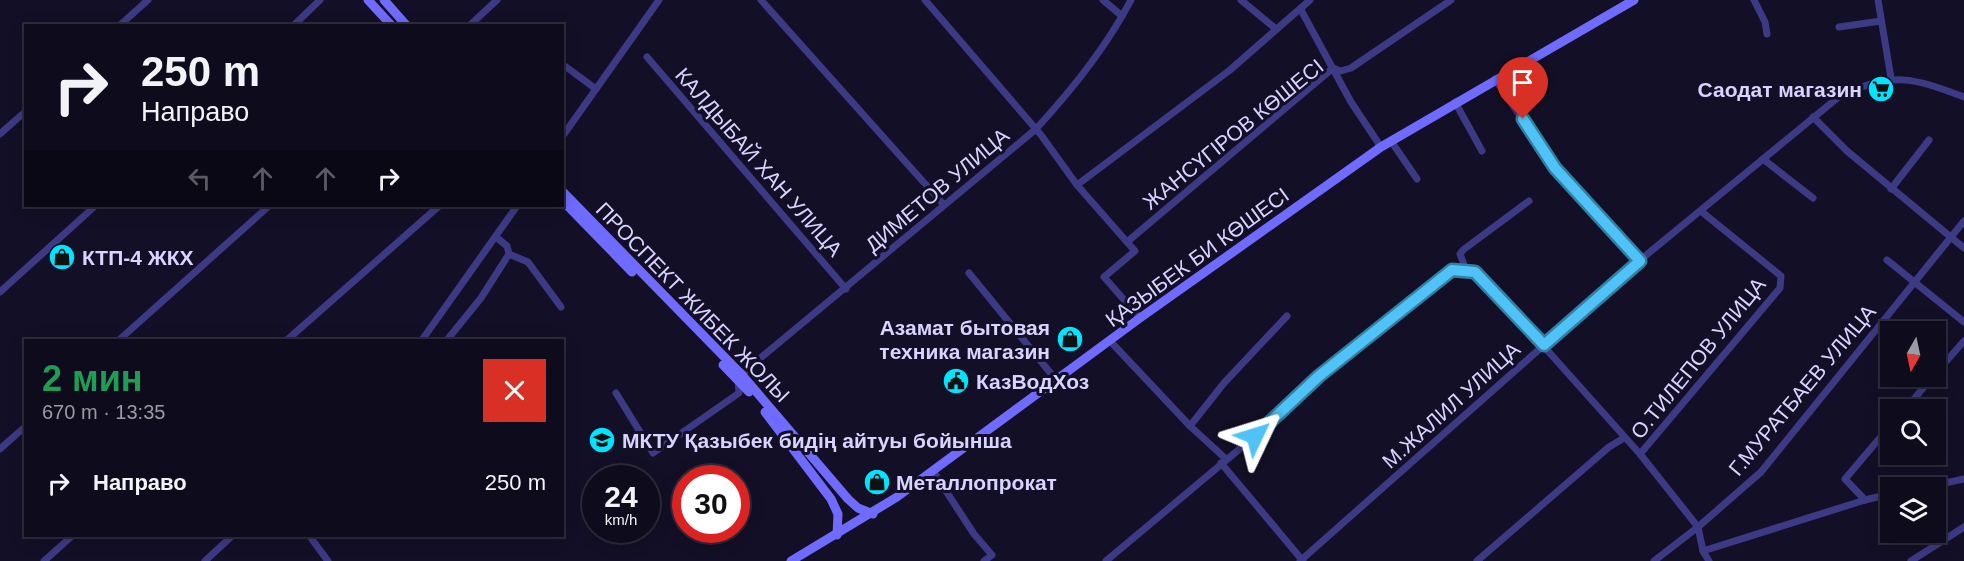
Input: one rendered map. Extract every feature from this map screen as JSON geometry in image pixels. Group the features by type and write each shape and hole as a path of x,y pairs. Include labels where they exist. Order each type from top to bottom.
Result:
{"main road":[{"path":"368,0 390,24"},
{"path":"384,0 405,24"},
{"name":"ҚАЗЫБЕК БИ КӨШЕСІ","path":"791,561 873,514 1111,342 1140,318 1381,147 1634,0"},
{"name":"ПРОСПЕКТ ЖИБЕК ЖОЛЫ","path":"564,193 740,378 848,499 858,508 873,514"},
{"name":"ПРОСПЕКТ ЖИБЕК ЖОЛЫ","path":"564,202 740,378 831,499 838,514 837,536"}],"street":[{"path":"122,24 148,0"},
{"path":"294,24 320,0"},
{"path":"471,24 497,0"},
{"path":"564,134 659,0"},
{"path":"761,0 944,205"},
{"path":"925,0 1036,129 1077,185 1135,251 1104,277 1140,318"},
{"path":"1103,0 1122,16"},
{"name":"ДИМЕТОВ УЛИЦА","path":"740,378 1036,129 1073,88 1131,0"},
{"path":"1241,0 1276,29"},
{"path":"1077,185 1230,70 1310,0"},
{"name":"ЖАНСҮГІРОВ КӨШЕСІ","path":"1128,242 1333,68 1341,71 1352,68 1451,0"},
{"path":"1754,0 1766,22 1767,34"},
{"path":"1878,0 1891,78"},
{"path":"1301,10 1351,102 1381,147"},
{"path":"1839,27 1881,21"},
{"name":"КАЛДЫБАЙ ХАН УЛИЦА","path":"647,57 846,289"},
{"path":"564,65 596,89"},
{"name":"М.ЖАЛИЛ УЛИЦА","path":"1302,560 1640,261 1841,96 1867,84 1891,78 1931,84 1964,97"},
{"path":"1495,79 1555,168 1640,261"},
{"path":"1455,102 1482,151"},
{"path":"0,134 24,113"},
{"path":"1813,117 1891,189 1964,248"},
{"path":"1891,189 1929,140"},
{"path":"1391,141 1417,179"},
{"path":"1763,159 1813,198"},
{"path":"1466,270 1460,254 1463,250 1529,201"},
{"path":"0,292 94,207"},
{"path":"120,339 268,207"},
{"path":"288,339 438,207"},
{"path":"423,339 516,207"},
{"name":"О.ТИЛЕПОВ УЛИЦА","path":"1640,454 1780,288 1781,276 1702,212"},
{"name":"Г.МУРАТБАЕВ УЛИЦА","path":"1654,561 1698,527 1761,472 1964,221"},
{"path":"448,339 481,298 509,254 507,246 496,237"},
{"path":"509,254 528,262 561,307"},
{"path":"1887,260 1964,322"},
{"path":"1106,561 1255,436 1319,376 1452,270 1475,272 1544,345 1640,454 1698,527 1703,551 1709,561"},
{"path":"969,273 1057,381"},
{"path":"1190,426 1224,383 1287,316"},
{"path":"1946,361 1964,341"},
{"path":"1111,342 1223,461 1302,560"},
{"path":"616,393 653,453 739,393 740,378"},
{"path":"1914,399 1924,387"},
{"path":"0,449 24,428"},
{"name":"О.ТИЛЕПОВ УЛИЦА","path":"1477,561 1601,454 1624,438"},
{"path":"1865,500 1845,479 1880,438"},
{"path":"933,471 994,558 984,561"},
{"path":"1946,483 1964,480"},
{"path":"1703,551 1880,496"},
{"path":"1911,561 1964,527"},
{"path":"44,561 71,537"},
{"path":"205,561 231,537"},
{"path":"311,538 328,561"}],"place":[{"name":"Саодат магазин","path":"1881,89"},
{"name":"КТП-4 ЖКХ","path":"62,257"},
{"name":"Азамат бытовая техника магазин","path":"1070,339"},
{"name":"КазВодХоз","path":"956,381"},
{"name":"МКТУ Қазыбек бидің айтуы бойынша","path":"602,440"},
{"name":"Металлопрокат","path":"877,482"}],"route":[{"path":"1255,436 1319,376 1452,270 1463,269 1475,272 1544,345 1640,261 1555,168 1528,130 1523,119"}]}
